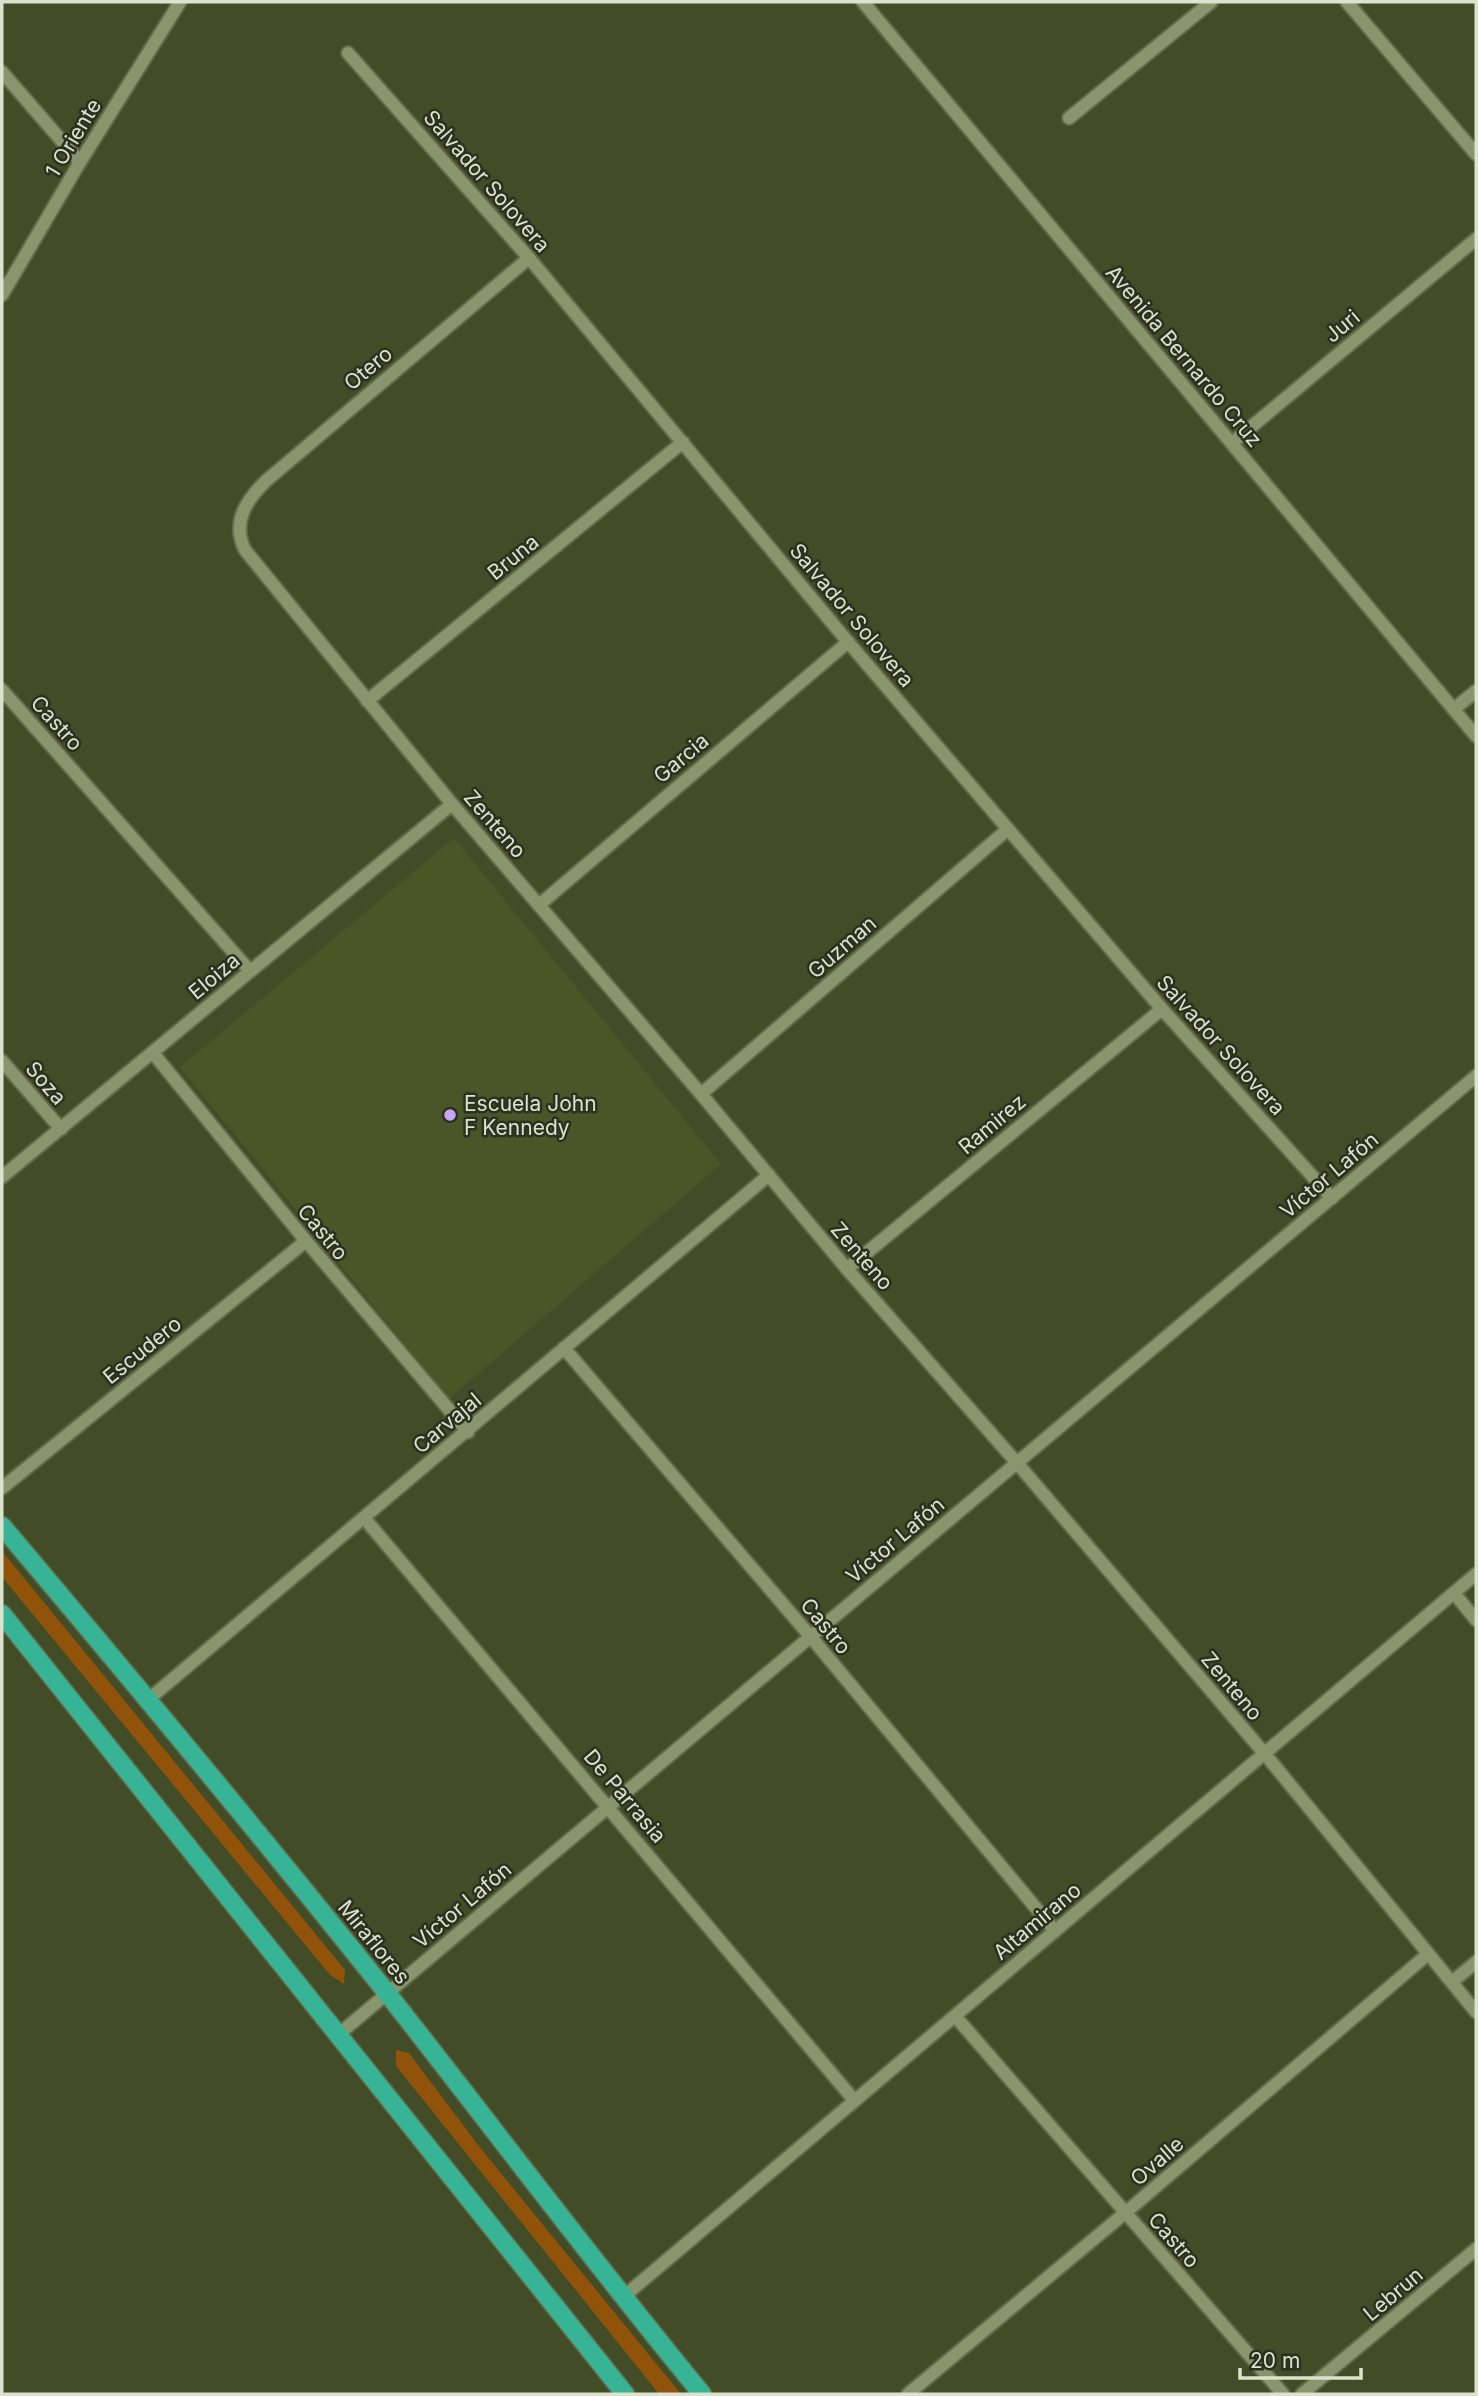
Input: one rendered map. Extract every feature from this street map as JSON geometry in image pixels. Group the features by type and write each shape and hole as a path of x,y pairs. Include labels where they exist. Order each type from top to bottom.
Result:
{"main road":[{"name":"Miraflores","path":"2,1526 149,1699 387,1994 622,2298 702,2394"},
{"path":"2,1614 625,2394"}],"street":[{"name":"1 Oriente","path":"2,295 80,162 180,2"},
{"name":"Avenida Bernardo Cruz","path":"863,2 1476,736"},
{"path":"1069,118 1211,2"},
{"path":"1347,2 1476,154"},
{"name":"Salvador Solovera","path":"348,53 529,258 848,642 1162,1009 1332,1198"},
{"path":"2,72 80,162"},
{"name":"Juri","path":"1232,443 1476,239"},
{"name":"Otero","path":"241,516 267,480 529,258"},
{"name":"Bruna","path":"368,701 683,442"},
{"name":"Zenteno","path":"241,516 240,534 244,550 452,804 847,1269 1017,1463 1265,1754 1476,2012"},
{"name":"Garcia","path":"538,905 848,642"},
{"name":"Castro","path":"2,690 250,971"},
{"path":"1454,709 1476,691"},
{"name":"Eloiza","path":"2,1177 452,804"},
{"name":"Guzman","path":"701,1094 1008,829"},
{"name":"Ramirez","path":"847,1269 1162,1009"},
{"name":"Castro","path":"153,1053 306,1241 468,1432"},
{"name":"Soza","path":"2,1061 61,1129"},
{"name":"Víctor Lafón","path":"339,2034 1476,1076"},
{"name":"Carvajal","path":"149,1699 769,1175"},
{"name":"Escudero","path":"2,1489 306,1241"},
{"name":"Castro","path":"564,1349 811,1637 1055,1931"},
{"name":"De Parrasia","path":"365,1518 855,2101"},
{"name":"Altamirano","path":"622,2298 1476,1574"},
{"path":"1454,1593 1476,1620"},
{"name":"Ovalle","path":"908,2394 1428,1954"},
{"path":"1452,1982 1476,1962"},
{"name":"Castro","path":"955,2016 1283,2394"},
{"name":"Lebrun","path":"1303,2394 1476,2249"}],"shaded area":[{"name":"Escuela John F Kennedy","path":"454,838 721,1164 449,1399 180,1067"},
{"path":"2,1551 345,1970 344,1984 330,1975 2,1577"},
{"path":"396,2050 409,2053 482,2150 681,2394 659,2394 396,2066"}],"place":[{"name":"Escuela John F Kennedy","path":"450,1115"}]}
